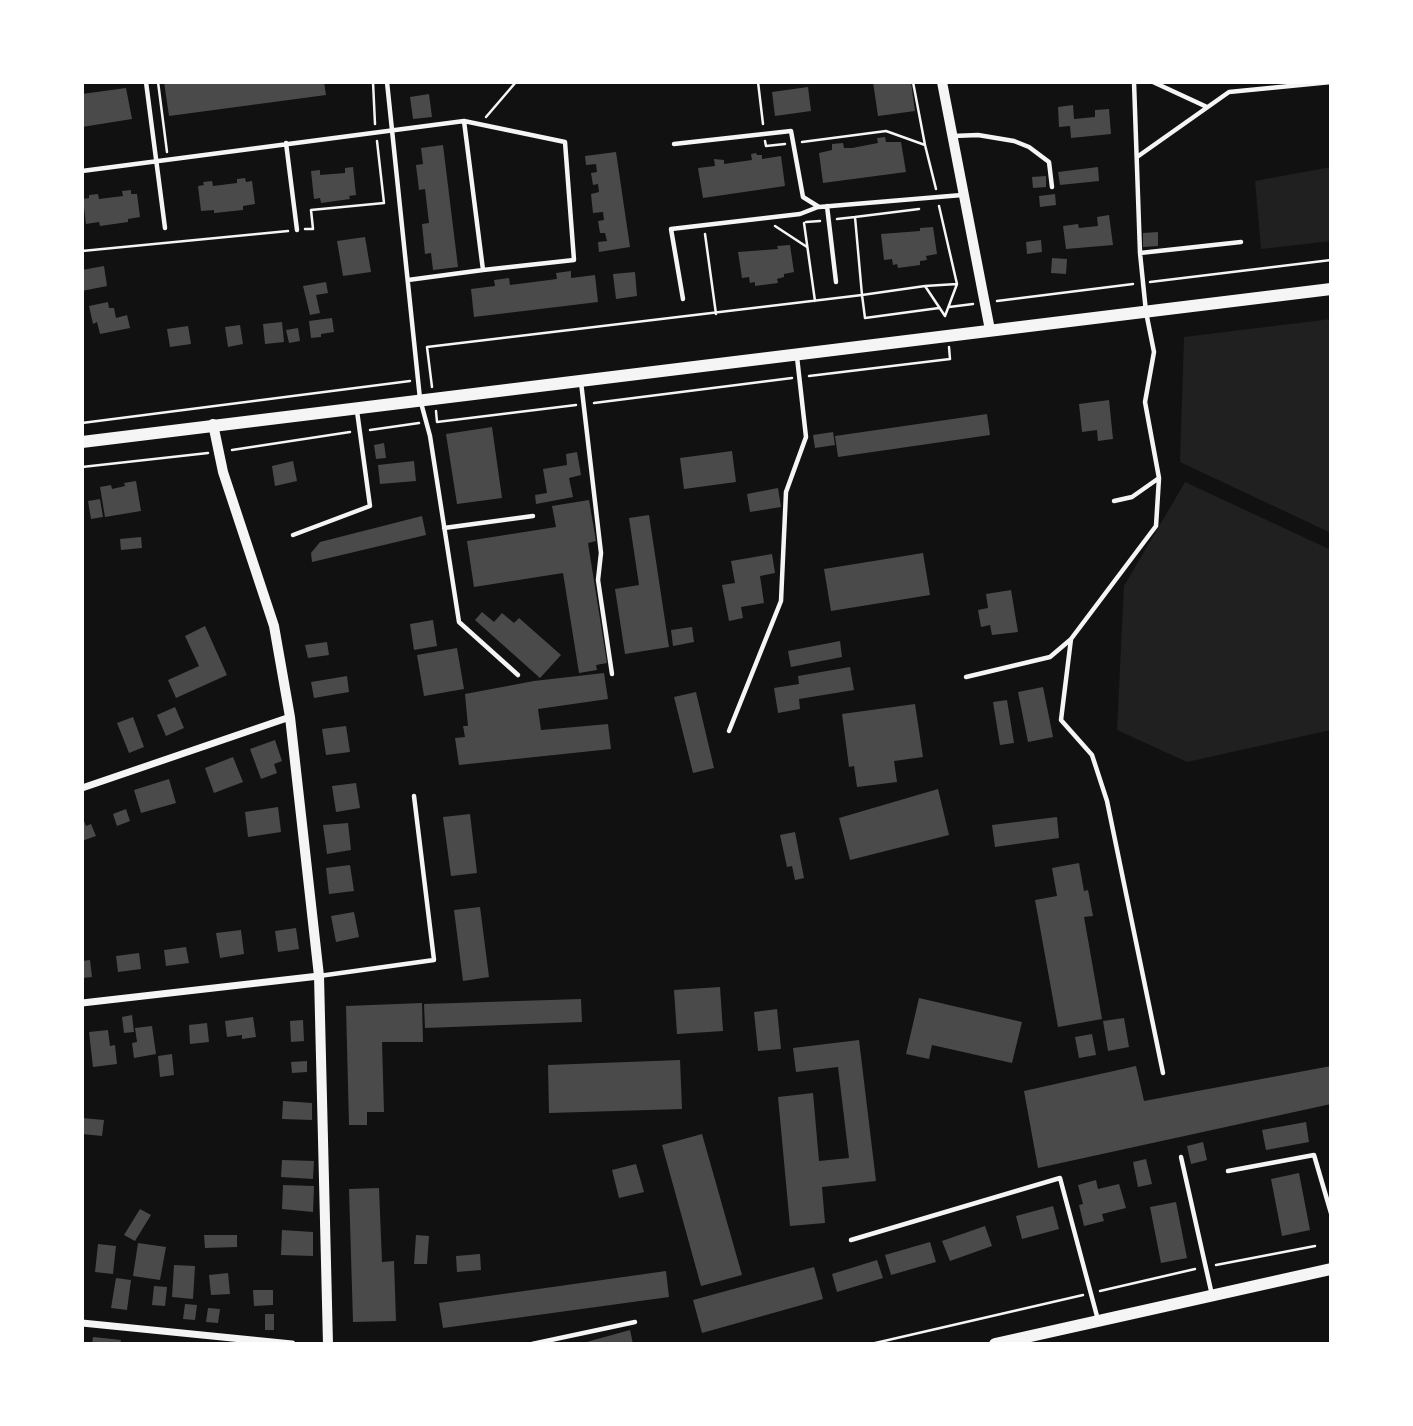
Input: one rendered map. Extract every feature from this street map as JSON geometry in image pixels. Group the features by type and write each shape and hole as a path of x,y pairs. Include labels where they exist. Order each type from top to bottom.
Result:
{"main road":[{"path":"82,442 1331,289"},
{"path":"995,1344 1331,1269"}],"street":[{"path":"942,82 990,330"},
{"path":"212,424 217,452 274,626 289,717 318,976 328,1344"},
{"path":"82,788 289,717"},
{"path":"82,1003 318,976"},
{"path":"82,1322 292,1344"}],"lane":[{"path":"146,82 165,228"},
{"path":"387,82 418,380 459,622 517,675"},
{"path":"966,677 1050,657 1071,639 1156,526 1159,478 1145,402 1154,352 1146,312 1140,253 1134,82"},
{"path":"1153,82 1207,107"},
{"path":"1137,158 1229,92 1331,82"},
{"path":"82,172 464,121 565,142 574,260 408,280"},
{"path":"464,121 483,270"},
{"path":"674,144 790,131 803,197 819,207"},
{"path":"952,136 978,135 1014,141 1029,147 1049,162 1052,187"},
{"path":"286,144 297,230"},
{"path":"682,299 671,229 800,214 827,206 963,195"},
{"path":"827,206 836,282"},
{"path":"1140,253 1241,242"},
{"path":"729,732 781,601 786,492 806,437 797,354"},
{"path":"581,381 601,553 598,580 612,674"},
{"path":"293,536 370,506 356,407"},
{"path":"1114,501 1132,497 1159,478"},
{"path":"444,528 533,516"},
{"path":"1071,639 1061,720 1092,755 1107,801 1163,1073"},
{"path":"318,976 434,960 414,796"},
{"path":"1228,1171 1314,1155 1331,1213"},
{"path":"1181,1157 1212,1296"},
{"path":"850,1240 1060,1178 1098,1321"},
{"path":"532,1344 635,1322"}],"path":[{"path":"158,82 167,159"},
{"path":"82,251 313,229 312,210 384,203 373,82"},
{"path":"480,124 516,82"},
{"path":"758,82 766,146 886,131 925,145"},
{"path":"913,82 957,284 945,316 925,286"},
{"path":"794,224 928,208"},
{"path":"855,217 865,318 939,308"},
{"path":"804,223 815,301"},
{"path":"785,225 775,226 808,247"},
{"path":"705,234 716,314"},
{"path":"863,295 957,284"},
{"path":"82,423 418,380"},
{"path":"82,467 437,422"}],"shaded area":[{"path":"1331,167 1331,241 1261,249 1255,181"},
{"path":"1331,319 1331,533 1180,462 1184,337"},
{"path":"1185,482 1331,550 1331,730 1187,762 1117,730 1124,586"}],"building":[{"path":"164,82 324,82 326,95 169,116"},
{"path":"873,82 911,82 915,111 878,116"},
{"path":"808,87 811,111 775,116 772,92"},
{"path":"126,88 132,119 82,127 82,94"},
{"path":"429,94 432,117 413,119 410,97"},
{"path":"1073,105 1074,119 1095,117 1095,110 1109,109 1111,134 1071,138 1070,126 1059,127 1058,107"},
{"path":"885,137 886,142 901,142 906,172 823,183 819,153 832,150 832,144 843,143 844,148 852,148 878,143 877,138"},
{"path":"443,145 458,267 433,270 431,253 425,254 422,224 429,223 425,189 419,190 416,165 423,164 421,148"},
{"path":"616,152 630,247 599,252 598,242 607,241 605,233 600,233 598,221 604,220 603,212 593,213 591,194 599,192 598,184 593,185 591,173 597,172 596,164 586,165 585,156"},
{"path":"751,154 762,155 762,159 781,156 785,186 703,198 698,168 715,166 714,159 724,160 724,164 752,160"},
{"path":"353,167 356,195 349,196 350,199 321,203 320,198 314,199 311,171 320,170 320,175 345,173 345,168"},
{"path":"1098,167 1099,181 1060,185 1058,172"},
{"path":"1046,176 1046,187 1033,188 1032,177"},
{"path":"245,178 246,182 252,181 255,204 243,206 243,210 214,213 214,210 201,211 198,186 204,185 203,182 212,181 213,186 237,183 237,179"},
{"path":"131,190 131,194 137,194 140,217 128,219 128,222 100,226 99,222 86,224 83,199 98,194 99,199 123,196 122,191"},
{"path":"1055,194 1056,205 1040,207 1039,196"},
{"path":"1109,215 1113,245 1066,249 1063,226 1098,226 1097,217"},
{"path":"933,227 937,254 926,256 927,260 920,261 920,265 898,268 897,264 893,265 892,259 884,260 881,234 920,231 920,228"},
{"path":"1158,232 1158,246 1143,247 1143,233"},
{"path":"365,237 371,272 343,276 337,241"},
{"path":"1041,240 1042,252 1027,254 1026,242"},
{"path":"790,245 794,272 784,274 784,277 777,279 778,283 755,286 755,282 750,283 749,277 742,278 738,252 778,249 777,246"},
{"path":"1052,258 1067,259 1066,274 1051,273"},
{"path":"104,266 107,286 82,291 82,270"},
{"path":"571,271 571,278 595,275 598,302 474,317 471,289 495,286 494,280 509,278 510,285 557,279 556,273"},
{"path":"635,272 637,296 616,299 613,274"},
{"path":"326,282 328,293 316,295 320,313 310,315 303,286"},
{"path":"108,302 109,308 114,308 116,318 127,315 130,328 100,334 97,322 93,324 89,306"},
{"path":"332,318 334,332 311,338 309,321"},
{"path":"282,322 284,342 265,344 263,324"},
{"path":"240,325 243,344 228,347 225,327"},
{"path":"188,326 191,344 170,347 167,329"},
{"path":"298,328 300,341 289,343 286,330"},
{"path":"1109,400 1113,439 1098,441 1097,430 1082,432 1079,404"},
{"path":"987,414 990,435 838,457 835,436"},
{"path":"492,427 502,498 457,504 446,434"},
{"path":"833,432 835,445 815,448 813,435"},
{"path":"384,443 386,458 376,459 374,445"},
{"path":"732,451 736,482 684,489 680,458"},
{"path":"577,452 581,475 569,478 573,497 536,504 535,495 547,493 543,469 567,465 566,454"},
{"path":"293,461 297,481 275,486 272,466"},
{"path":"414,461 416,481 380,484 378,465"},
{"path":"136,481 141,511 105,517 100,487 111,485 112,489"},
{"path":"778,488 781,507 750,512 747,494"},
{"path":"100,499 103,517 91,519 88,501"},
{"path":"589,500 596,541 588,543 607,663 596,665 597,670 579,673 563,573 474,587 467,541 556,527 552,506"},
{"path":"649,515 669,647 625,654 615,589 639,585 629,518"},
{"path":"422,516 426,535 312,562 311,553 320,542"},
{"path":"141,537 142,548 121,550 120,539"},
{"path":"923,553 930,595 831,611 824,569"},
{"path":"772,554 775,573 760,576 764,603 741,607 743,618 729,621 722,585 735,583 731,561"},
{"path":"1011,590 1018,632 992,635 990,625 981,627 978,610 988,608 986,594"},
{"path":"482,612 494,622 502,613 514,623 519,618 561,655 540,678 475,620"},
{"path":"433,620 437,646 414,650 410,624"},
{"path":"205,626 227,675 176,698 168,680 199,666 185,636"},
{"path":"692,627 694,642 673,646 671,630"},
{"path":"840,641 842,657 791,667 788,651"},
{"path":"327,642 329,655 308,658 305,645"},
{"path":"457,648 464,689 424,696 417,655"},
{"path":"850,667 854,690 799,699 800,709 778,713 774,688 799,684 798,676"},
{"path":"604,673 608,699 538,709 541,730 608,724 611,749 459,765 455,738 465,737 463,726 468,726 465,694 534,681"},
{"path":"347,676 349,692 314,698 311,682"},
{"path":"1043,687 1053,737 1028,742 1018,692"},
{"path":"696,692 714,768 693,773 674,697"},
{"path":"1007,700 1014,743 1000,745 993,702"},
{"path":"915,704 923,757 894,761 897,782 857,787 854,766 849,767 842,714"},
{"path":"175,707 184,728 166,736 157,715"},
{"path":"133,717 144,747 129,753 117,723"},
{"path":"346,726 350,752 326,755 322,729"},
{"path":"275,740 282,761 274,764 277,773 261,779 250,749"},
{"path":"233,757 243,782 214,793 205,768"},
{"path":"169,779 176,803 141,813 134,790"},
{"path":"356,783 360,808 336,812 332,786"},
{"path":"938,789 949,835 850,860 839,818"},
{"path":"278,807 281,832 248,837 245,812"},
{"path":"126,809 130,821 117,826 113,814"},
{"path":"470,814 477,873 451,876 443,817"},
{"path":"82,816 86,826 91,824 96,836 82,841"},
{"path":"1057,817 1059,838 995,847 992,825"},
{"path":"348,823 351,850 327,854 323,825"},
{"path":"795,832 804,878 795,880 792,866 787,867 780,835"},
{"path":"1079,863 1084,891 1088,890 1093,916 1084,917 1102,1019 1058,1027 1035,900 1057,896 1052,868"},
{"path":"350,865 354,891 329,894 326,868"},
{"path":"480,907 489,977 463,981 454,910"},
{"path":"354,912 359,937 336,942 331,916"},
{"path":"296,928 299,949 278,952 275,931"},
{"path":"241,930 244,954 220,958 216,933"},
{"path":"186,947 189,963 166,966 164,950"},
{"path":"139,953 141,969 118,972 116,956"},
{"path":"90,960 92,977 82,978 82,961"},
{"path":"720,987 723,1031 677,1034 674,990"},
{"path":"919,998 1022,1022 1012,1063 932,1045 929,1059 906,1054"},
{"path":"581,999 582,1022 425,1028 424,1004"},
{"path":"422,1003 423,1042 382,1042 384,1112 367,1112 367,1125 349,1125 346,1006"},
{"path":"777,1009 781,1049 758,1051 754,1012"},
{"path":"132,1015 134,1032 124,1033 122,1017"},
{"path":"253,1017 256,1037 227,1037 225,1021"},
{"path":"1124,1018 1129,1047 1108,1051 1103,1021"},
{"path":"303,1020 304,1041 291,1042 290,1021"},
{"path":"207,1023 209,1042 190,1044 189,1025"},
{"path":"152,1026 156,1054 134,1058 132,1043 137,1042 135,1028"},
{"path":"108,1030 110,1046 115,1045 117,1064 93,1067 89,1032"},
{"path":"1092,1034 1096,1055 1079,1058 1075,1037"},
{"path":"859,1040 876,1181 822,1187 825,1223 790,1226 778,1097 813,1093 819,1161 849,1158 838,1067 796,1072 793,1048"},
{"path":"172,1054 174,1075 160,1077 158,1056"},
{"path":"680,1060 682,1109 549,1113 548,1065"},
{"path":"307,1061 307,1072 292,1073 291,1062"},
{"path":"1136,1066 1144,1101 1331,1066 1331,1104 1038,1168 1024,1091"},
{"path":"283,1101 312,1103 312,1120 282,1119"},
{"path":"82,1118 104,1120 102,1136 82,1134"},
{"path":"1306,1122 1309,1142 1266,1150 1262,1130"},
{"path":"702,1134 742,1275 701,1286 662,1145"},
{"path":"1203,1142 1207,1160 1191,1164 1187,1146"},
{"path":"1146,1159 1152,1184 1138,1187 1133,1162"},
{"path":"282,1160 314,1161 313,1179 281,1177"},
{"path":"636,1164 644,1192 619,1198 612,1170"},
{"path":"1299,1173 1310,1230 1282,1236 1271,1179"},
{"path":"1096,1180 1098,1189 1119,1184 1126,1208 1102,1214 1104,1221 1084,1226 1079,1205 1083,1204 1078,1185"},
{"path":"283,1185 314,1186 313,1212 282,1209"},
{"path":"379,1188 382,1262 394,1261 396,1321 353,1322 349,1189"},
{"path":"1176,1202 1187,1258 1161,1263 1150,1207"},
{"path":"1053,1206 1059,1229 1022,1239 1016,1216"},
{"path":"140,1209 151,1215 135,1241 124,1235"},
{"path":"985,1226 992,1246 950,1261 942,1241"},
{"path":"282,1230 313,1232 313,1256 281,1255"},
{"path":"204,1235 237,1235 237,1247 205,1248"},
{"path":"416,1235 429,1236 427,1264 414,1264"},
{"path":"930,1242 936,1262 891,1275 885,1255"},
{"path":"138,1243 166,1247 160,1280 133,1276"},
{"path":"98,1244 116,1246 113,1274 95,1272"},
{"path":"480,1254 481,1270 457,1272 456,1256"},
{"path":"877,1260 883,1278 837,1292 832,1274"},
{"path":"174,1265 195,1266 193,1299 172,1297"},
{"path":"814,1267 823,1299 702,1333 693,1300"},
{"path":"666,1271 669,1297 443,1328 439,1303"},
{"path":"228,1273 230,1294 211,1295 209,1275"},
{"path":"116,1278 131,1280 127,1310 111,1308"},
{"path":"154,1286 167,1287 165,1306 152,1305"},
{"path":"253,1290 273,1290 273,1305 254,1306"},
{"path":"185,1304 197,1305 195,1320 183,1319"},
{"path":"208,1308 220,1309 218,1323 206,1322"},
{"path":"265,1314 274,1314 274,1330 265,1330"},
{"path":"630,1330 633,1344 583,1344 583,1343"},
{"path":"93,1337 121,1340 120,1344 92,1344"}]}
